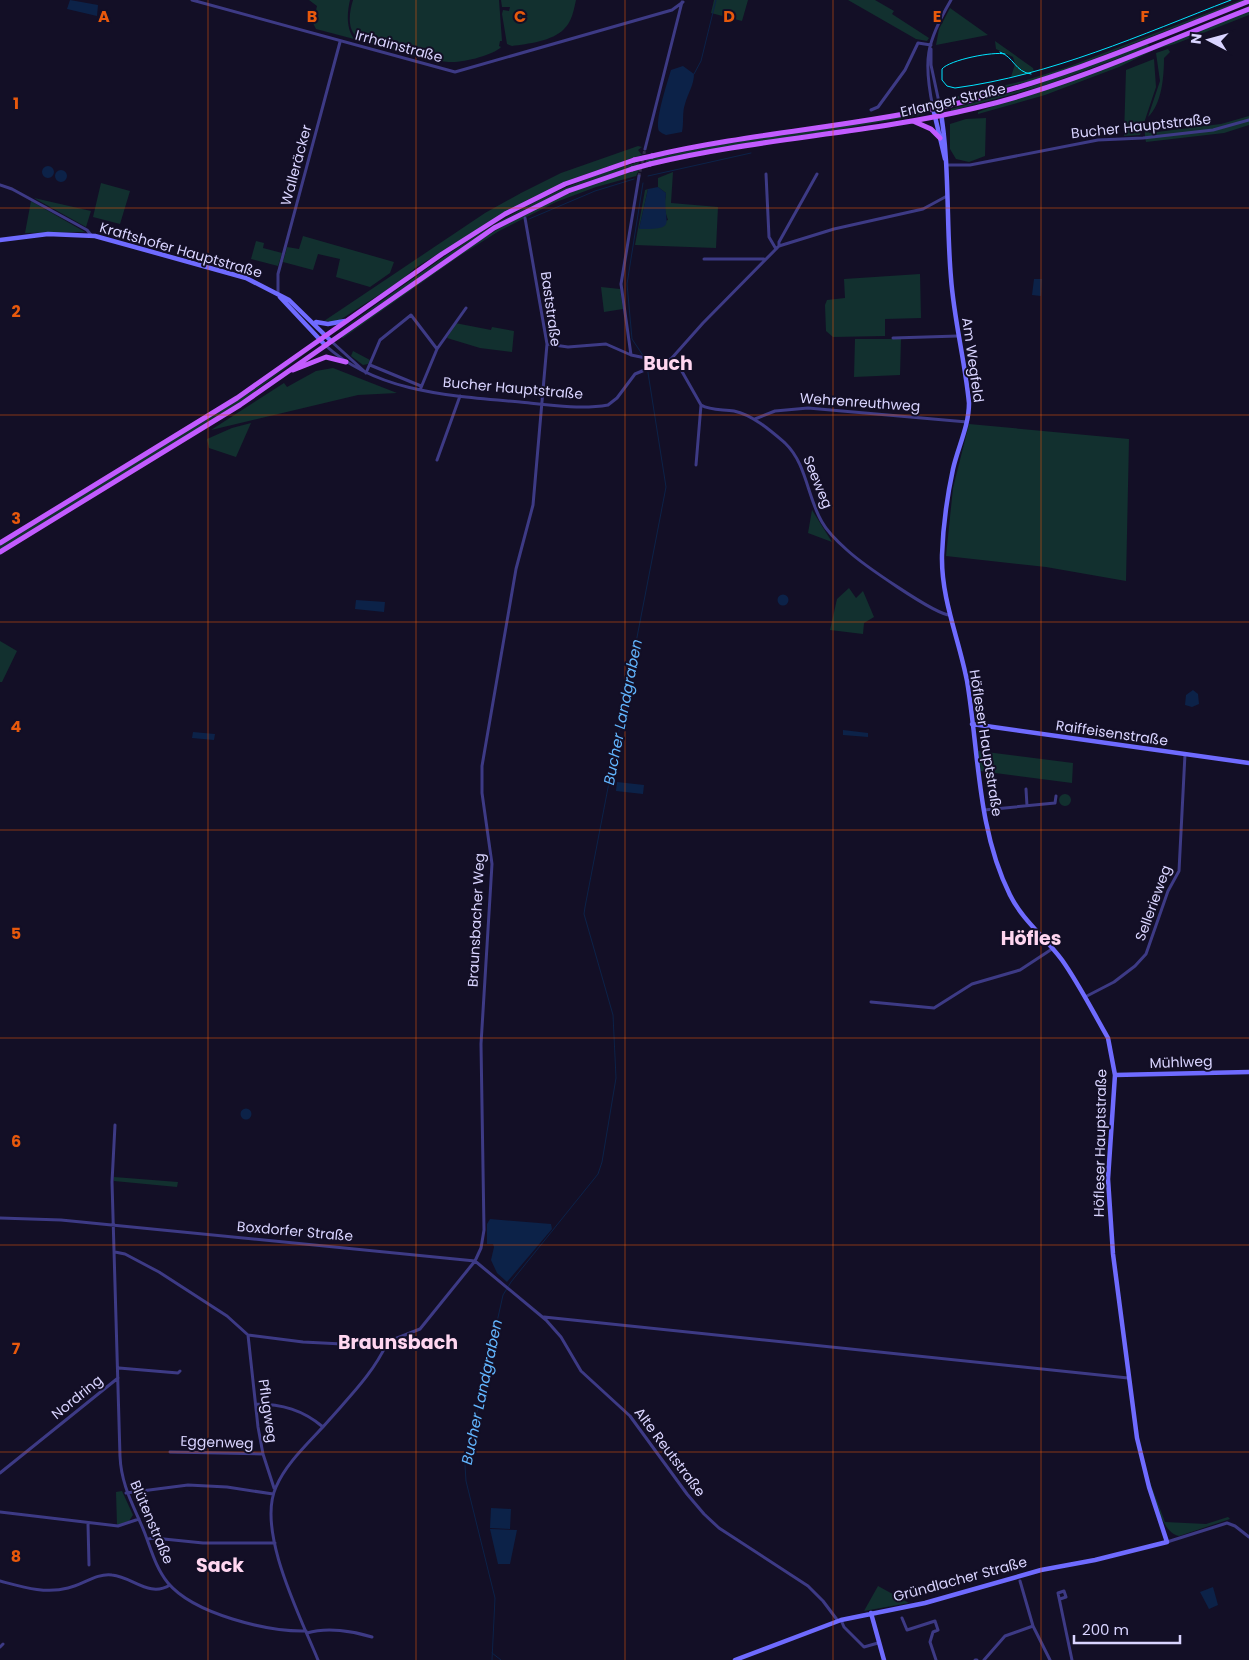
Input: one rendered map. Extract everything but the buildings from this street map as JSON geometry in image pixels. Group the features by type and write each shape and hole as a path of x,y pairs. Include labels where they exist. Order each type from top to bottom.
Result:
{"main road":[{"name":"Erlanger Straße","path":"0,544 237,398 442,254 510,211 577,179 652,156 725,141 937,108 1051,78 1249,1"},
{"name":"Erlanger Straße","path":"285,373 465,247 508,220 568,191 632,168 650,164 725,149 912,121 997,103 1054,85 1249,9"},
{"path":"912,121 931,129 940,138"},
{"path":"0,552 166,451 285,373 326,358 346,362"}],"street":[{"name":"Irrhainstraße","path":"192,0 455,72 672,10 683,1"},
{"path":"937,108 926,70 927,58 937,25 951,0"},
{"path":"645,149 683,1"},
{"path":"672,10 679,16"},
{"name":"Walleräcker","path":"278,294 278,274 340,42"},
{"path":"871,110 878,107 905,70 918,42 931,45"},
{"path":"931,45 931,65 938,116"},
{"name":"Am Wegfeld","path":"938,116 940,138 947,165"},
{"name":"Am Wegfeld","path":"938,116 947,152 951,280 968,398 967,422 953,470 944,521 942,567 950,615"},
{"name":"Bucher Hauptstraße","path":"947,165 970,165 1098,140 1143,138 1213,130 1249,120"},
{"path":"766,174 769,237 777,248"},
{"path":"777,248 816,174"},
{"path":"631,355 621,284 639,176"},
{"name":"Kraftshofer Hauptstraße","path":"0,185 12,189 87,230 91,235 250,279 292,302 331,341"},
{"name":"Bucher Hauptstraße","path":"325,345 346,362 366,373 421,388 460,396 541,404 608,405 617,398 631,377 671,359 764,259 777,248 834,229 923,209 947,196"},
{"name":"Baststraße","path":"524,218 547,344 541,404"},
{"path":"0,240 48,234 91,235"},
{"path":"704,259 764,259"},
{"name":"Kraftshofer Hauptstraße","path":"278,294 325,345"},
{"path":"421,388 437,349 466,308"},
{"path":"366,373 380,340 411,315 437,349"},
{"path":"312,321 328,324 346,321"},
{"path":"893,338 958,336"},
{"name":"Bucher Hauptstraße","path":"331,341 366,373"},
{"path":"547,344 568,347 606,344 631,355 665,362"},
{"path":"671,359 680,368 701,405 696,465"},
{"name":"Bucher Hauptstraße","path":"370,365 421,388"},
{"path":"437,460 460,396"},
{"name":"Braunsbacher Weg","path":"475,1261 481,1248 484,1230 481,1036 492,869 482,793 482,766 516,569 533,505 541,404"},
{"name":"Seeweg","path":"701,405 705,408 735,411 754,419 793,452 800,463 822,522 834,538 849,552 891,581 940,613 950,615"},
{"name":"Wehrenreuthweg","path":"754,419 775,411 808,408 967,422"},
{"name":"Höfleser Hauptstraße","path":"950,615 966,678 984,810 994,852 1009,893 1027,923 1062,961 1110,1042 1115,1075 1109,1163 1109,1208 1128,1378 1137,1438 1149,1487 1167,1542"},
{"name":"Raiffeisenstraße","path":"972,724 1249,763"},
{"name":"Sellerieweg","path":"1084,997 1114,982 1135,966 1146,954 1168,891 1179,870 1184,754"},
{"path":"1026,789 1027,806"},
{"path":"984,810 1056,803 1056,796"},
{"path":"871,1002 934,1008 972,984 1020,970 1052,949"},
{"name":"Mühlweg","path":"1115,1075 1249,1072"},
{"path":"113,1225 114,1125"},
{"name":"Boxdorfer Straße","path":"0,1218 113,1225 475,1261"},
{"name":"Nordring","path":"0,1472 119,1378 113,1225"},
{"path":"115,1252 125,1254 159,1272 227,1316 248,1334 344,1346 387,1342 420,1329 475,1261"},
{"name":"Alte Reutstraße","path":"475,1261 544,1317 561,1337 581,1370 634,1421 672,1474 704,1514 719,1528 808,1586 823,1600 844,1628 864,1647 878,1643"},
{"path":"544,1317 1128,1378"},
{"name":"Pflugweg","path":"248,1334 263,1454 274,1489"},
{"path":"318,1660 285,1582 275,1543 272,1520 274,1489 284,1471 358,1388 387,1342"},
{"path":"119,1368 178,1373 180,1371"},
{"name":"Blütenstraße","path":"119,1378 120,1470 126,1493 148,1539 157,1565 170,1585 216,1615 282,1630 357,1632 372,1638"},
{"path":"256,1404 287,1407 305,1414 323,1427"},
{"name":"Eggenweg","path":"170,1452 263,1454"},
{"path":"126,1493 194,1486 228,1487 273,1494"},
{"path":"0,1512 88,1524 118,1526 139,1519"},
{"path":"1167,1542 1227,1523 1235,1526 1249,1537"},
{"path":"88,1524 89,1565"},
{"path":"148,1539 203,1543 275,1543"},
{"name":"Gründlacher Straße","path":"735,1660 839,1621 925,1603 1041,1570 1096,1560 1167,1542"},
{"path":"0,1581 41,1590 59,1590 108,1575 118,1576 154,1590 170,1585"},
{"path":"1020,1581 1033,1626 1050,1660"},
{"path":"1060,1599 1072,1660"},
{"path":"871,1613 884,1660"},
{"path":"902,1618 907,1630 935,1621 938,1630 932,1632 930,1642 936,1660"},
{"path":"984,1660 1005,1636 1033,1626"}],"green space":[{"path":"309,0 350,0 348,20 351,35 354,39 316,29 313,23 317,6"},
{"path":"353,0 499,0 502,41 500,41 499,46 501,47 492,53 477,58 450,62 415,56 370,43 354,34 350,26"},
{"path":"501,0 576,0 569,23 559,33 540,41 512,46 507,44 502,14 503,10 509,11 510,7 502,7"},
{"path":"714,0 748,0 742,21 711,13"},
{"path":"848,0 875,0 894,11 892,14 929,38 927,41 916,39"},
{"path":"1241,0 1246,0 1047,77 949,101 949,98 1023,81 1065,68"},
{"path":"950,8 988,35 936,45 939,29"},
{"path":"1249,11 1249,15 1175,44 1156,49 1119,67 1045,95 978,114 978,112"},
{"path":"995,41 1033,68 1034,72 1011,77 1015,64 1013,57 996,49"},
{"path":"1148,44 1149,47 1043,86 951,111 951,109 1024,89"},
{"path":"1168,49 1170,52 1164,58 1163,81 1159,97 1148,117 1160,81 1156,53"},
{"path":"1154,59 1156,87 1140,135 1124,136 1126,70"},
{"path":"925,112 926,114 646,163 646,160 653,158 728,143"},
{"path":"1249,116 1249,125 1224,133 1146,142 1145,130 1150,120 1149,133 1221,124"},
{"path":"986,118 985,156 969,162 956,159 950,149 950,124 966,119"},
{"path":"638,146 642,147 638,150 642,155 572,179 525,201 415,268 402,280 340,320 329,323 329,321 324,321 485,213 561,173"},
{"path":"639,162 638,165 574,186 510,217 337,333 444,257 480,233 517,212 555,192"},
{"path":"639,170 636,176 596,187 556,202 499,231 458,257 343,338 341,337 447,262 483,238 520,217 558,198 598,182"},
{"path":"673,172 671,203 718,207 716,248 635,245 645,190 648,189 639,229 668,220 664,208 666,193 658,187 658,178"},
{"path":"101,183 130,191 120,224 93,217"},
{"path":"34,198 91,211 86,227"},
{"path":"31,201 85,232 25,233"},
{"path":"303,236 394,262 390,273 370,287 336,277 340,259 318,254 313,270 283,262 287,247 299,249"},
{"path":"256,241 264,243 263,248 282,253 278,266 251,259"},
{"path":"920,274 921,318 885,319 885,336 833,337 826,331 825,305 827,300 845,298 844,279"},
{"path":"601,287 620,289 623,309 604,312"},
{"path":"455,323 491,330 492,327 514,331 512,352 480,348 447,338"},
{"path":"855,339 901,339 900,375 854,377"},
{"path":"314,347 239,403 0,550 0,546 249,393"},
{"path":"353,351 370,360 368,364 363,365 351,356"},
{"path":"333,368 397,393 358,395 211,430 284,383 287,387 316,371"},
{"path":"251,423 236,457 209,448 207,439 232,428"},
{"path":"969,424 1129,439 1126,581 1046,567 946,556 953,488"},
{"path":"812,510 832,542 808,533"},
{"path":"849,588 856,598 863,591 874,617 864,623 863,634 830,630 837,599"},
{"path":"0,641 17,651 2,682 0,682"},
{"path":"978,751 1073,763 1072,783 980,771"},
{"path":"1065,794 1071,800 1065,806 1059,800"},
{"path":"114,1177 178,1182 177,1187 114,1181"},
{"path":"1148,1477 1165,1522 1206,1524 1228,1517 1230,1519 1179,1536 1173,1533 1167,1528 1159,1512"},
{"path":"122,1491 133,1515 129,1521 117,1525 116,1492"},
{"path":"878,1586 909,1603 864,1611"}],"water":[{"path":"70,0 98,5 97,16 67,9"},
{"path":"683,66 694,74 694,78 684,107 682,132 666,135 659,131 658,126 662,101 671,70"},
{"path":"46,166 50,166 54,172 50,178 46,178 42,174 42,170"},
{"path":"59,170 63,170 67,176 63,182 59,182 55,178 55,174"},
{"path":"658,187 666,193 667,218 665,226 639,229 648,189"},
{"path":"1034,279 1042,279 1041,296 1032,295"},
{"path":"783,594 789,600 783,606 777,600"},
{"path":"356,600 385,602 384,612 355,609"},
{"path":"1193,690 1198,694 1199,704 1192,707 1185,705 1186,695"},
{"path":"843,730 868,733 868,737 843,735"},
{"path":"193,732 215,734 214,740 192,738"},
{"path":"617,782 644,785 643,794 616,791"},
{"path":"246,1108 252,1114 246,1120 240,1114"},
{"path":"490,1219 551,1224 552,1229 507,1282 497,1273 491,1260 494,1247 493,1244 487,1244 487,1224"},
{"path":"491,1508 511,1509 510,1529 490,1528"},
{"path":"490,1529 517,1530 510,1564 498,1564"},
{"path":"1213,1587 1218,1605 1209,1609 1200,1592"}],"waterway":[{"name":"Bucher Landgraben","path":"694,74 701,61 716,0"},
{"path":"648,176 751,153"},
{"path":"529,219 595,191 634,179"},
{"name":"Bucher Landgraben","path":"492,1660 495,1598 466,1481 465,1465 503,1295 511,1282 598,1174 602,1162 616,1078 613,1015 584,914 666,487 646,360 632,339 627,284 643,183"},
{"path":"492,1653 501,1660"}],"tunnel":[{"path":"639,176 645,149"}],"tram line":[{"path":"1005,54 982,55 953,62 942,69 942,80 947,86 955,88 1026,74 1129,40 1231,0"},
{"path":"1000,52 1009,57 1021,70 1031,74"}],"district":[{"name":"Buch","path":"668,363"},
{"name":"Höfles","path":"1031,938"},
{"name":"Braunsbach","path":"398,1342"},
{"name":"Sack","path":"220,1565"}]}
